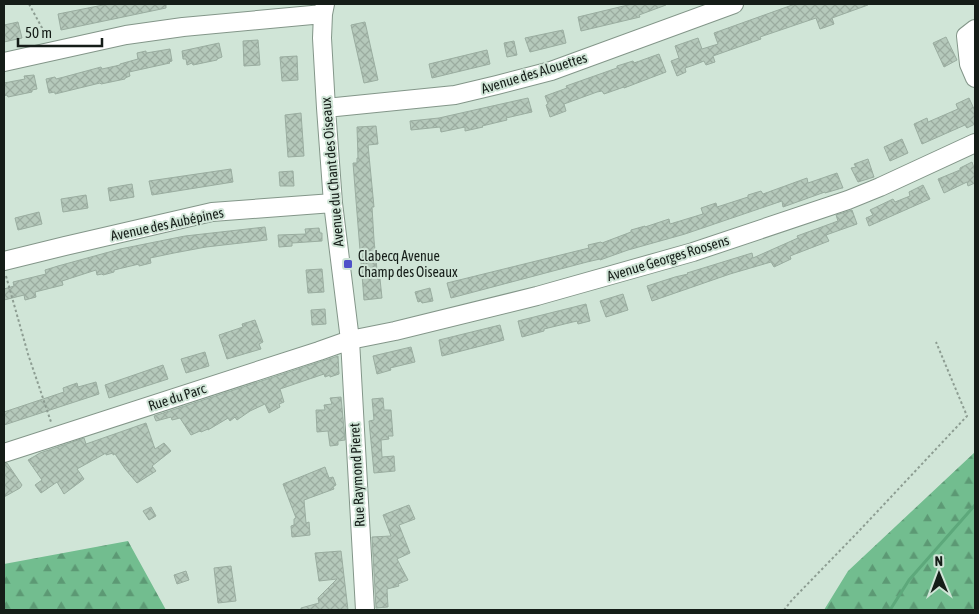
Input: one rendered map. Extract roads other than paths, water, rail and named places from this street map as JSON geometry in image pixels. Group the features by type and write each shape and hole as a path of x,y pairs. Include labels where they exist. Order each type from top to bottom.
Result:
{"street":[{"name":"Avenue des Alouettes","path":"326,108 455,95 497,85 551,71 734,4"},
{"name":"Avenue du Chant des Oiseaux","path":"324,9 322,38 333,203 350,340"},
{"path":"4,62 126,35 324,9"},
{"path":"975,29 966,36 969,64 975,78"},
{"name":"Avenue Georges Roosens","path":"350,340 395,331 537,296 693,252 848,200 975,143"},
{"name":"Avenue des Aubépines","path":"5,268 65,246 212,212 333,203"},
{"name":"Rue du Parc","path":"4,453 350,340"},
{"name":"Rue Raymond Pieret","path":"350,340 365,610"}],"waterway":[{"path":"890,610 909,580 975,505"}],"place":[{"name":"Clabecq Avenue Champ des Oiseaux","path":"348,264"}]}
